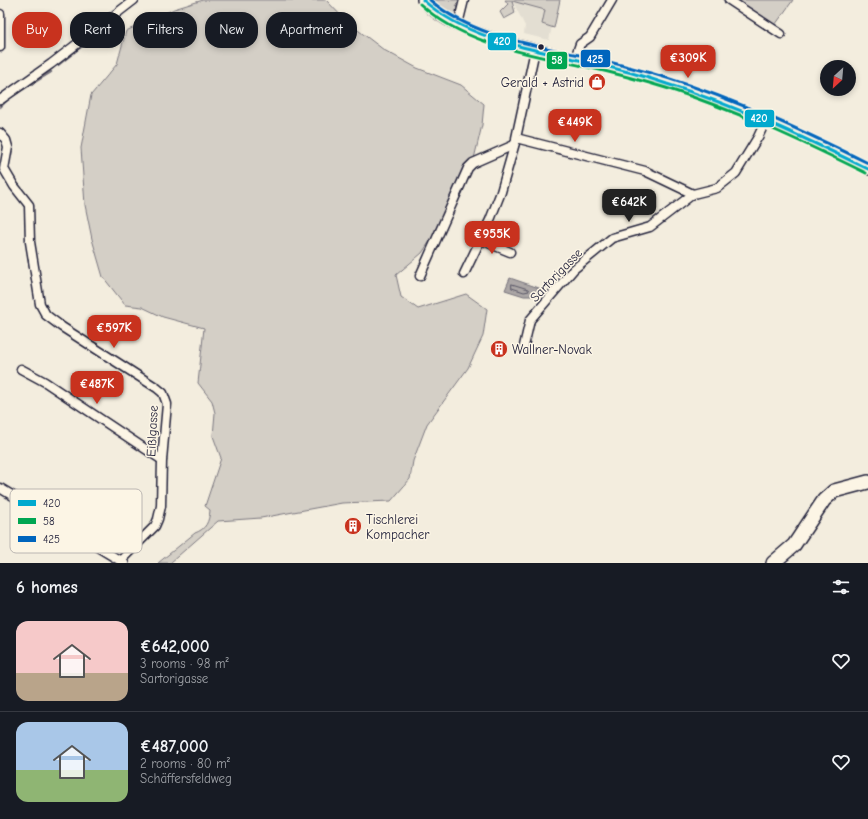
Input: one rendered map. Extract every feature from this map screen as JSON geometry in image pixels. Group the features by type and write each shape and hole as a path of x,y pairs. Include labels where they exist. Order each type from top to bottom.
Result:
{"main road":[{"path":"423,0 441,14 458,24 491,39 575,58 640,75 724,103 766,120 868,169"},
{"path":"773,563 794,545 824,500 834,491 868,482"}],"street":[{"path":"458,24 464,0"},
{"path":"575,58 580,44 590,37 612,0"},
{"path":"729,0 781,34"},
{"path":"0,100 52,64 130,1"},
{"path":"0,14 0,47"},
{"path":"464,274 481,240 501,192 515,141 535,50"},
{"name":"Sartorigasse","path":"524,346 530,320 574,270 612,238 650,227 693,194 717,188 736,173 758,137 766,120"},
{"name":"Eißlgasse","path":"0,133 6,140 8,147 2,171 29,205 30,242 41,308 46,315 62,327 163,393 167,404 162,460 161,506 158,519 142,540"},
{"path":"420,276 468,168 473,163 515,141 645,171 693,194"},
{"path":"481,240 510,252"},
{"path":"21,369 44,382 162,460"},
{"path":"0,488 10,494"},
{"path":"110,553 123,561"},
{"name":"Eißlgasse","path":"123,561 130,553"}],"shaded area":[{"path":"203,0 326,0 337,12 266,12 266,48 357,48 357,29 384,50 417,68 461,85 484,104 482,125 473,163 450,198 432,238 422,253 396,275 401,297 418,309 466,294 487,309 483,336 468,368 427,424 413,461 410,479 391,501 342,503 261,518 218,521 170,563 158,563 202,529 206,524 209,518 210,510 205,506 221,458 213,436 215,413 212,401 198,383 204,328 163,317 142,307 125,305 103,277 92,239 85,205 81,148 91,95 117,64 121,48 125,48 126,31 133,28 133,48 197,48 197,12 167,12"},
{"path":"432,0 460,0 456,4 458,13 455,16"},
{"path":"505,0 560,0 554,28 542,24 545,10 512,1 515,13 504,19 500,12 508,4"},
{"path":"512,0 558,0 549,40 524,34 525,26"},
{"path":"729,0 793,0 773,28"}],"water":[{"path":"510,278 539,288 536,296 524,296 505,290"}],"waterway":[{"path":"58,65 79,48"},
{"path":"0,107 9,98 51,72"}],"transit line":[{"name":"420","path":"423,0 441,14 480,34 523,47 628,72 719,102 819,145 868,169"},
{"name":"425","path":"430,0 447,13 465,23 505,38 638,69 719,96 794,128 868,163"},
{"name":"58","path":"420,4 438,18 477,39 521,52 597,69 666,88 717,106 768,127 866,173"}],"place":[{"name":"Gerald + Astrid","path":"597,82"},
{"name":"Wallner-Novak","path":"499,349"},
{"name":"Tischlerei Kompacher","path":"353,526"}]}
